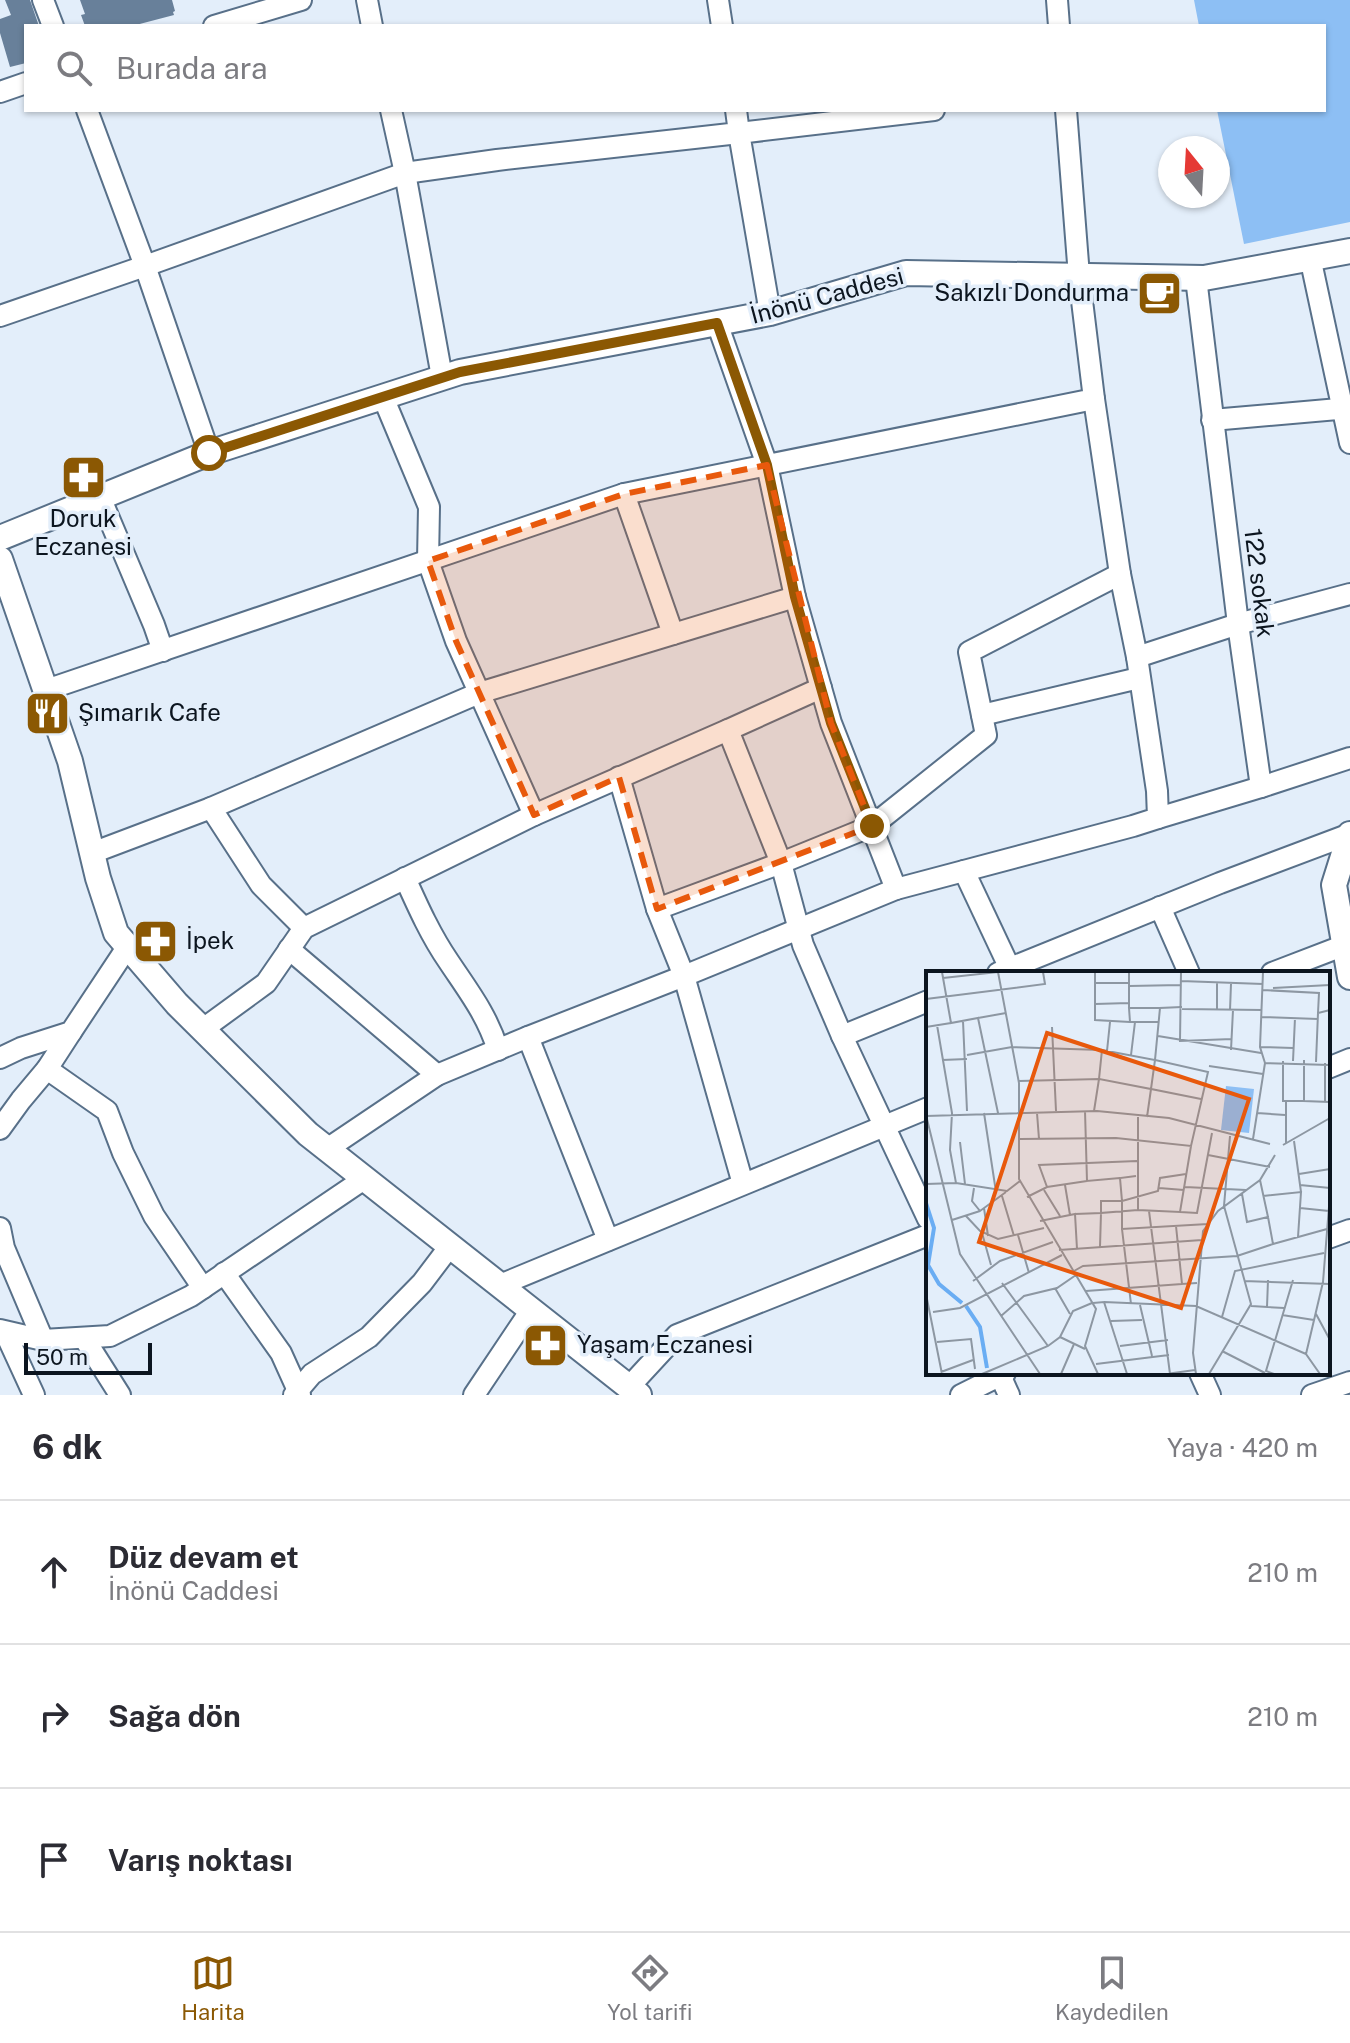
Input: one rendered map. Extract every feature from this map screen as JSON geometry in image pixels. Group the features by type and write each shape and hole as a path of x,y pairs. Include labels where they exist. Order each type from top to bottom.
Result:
{"main road":[{"name":"İnönü Caddesi","path":"0,538 209,453 442,377 770,313 906,273 1204,278 1350,251"},
{"path":"0,559 70,761 92,853 116,933 177,1004 308,1134 634,1391"},
{"path":"1350,834 1334,885 1350,977"}],"street":[{"path":"43,0 52,24"},
{"path":"221,24 301,0"},
{"path":"367,0 372,24"},
{"path":"718,0 722,24"},
{"path":"1057,0 1059,24"},
{"path":"0,92 24,84"},
{"path":"88,112 209,453"},
{"path":"391,112 442,377"},
{"path":"736,112 770,313"},
{"path":"0,316 405,173 917,112"},
{"path":"1066,112 1079,276 1094,399 1157,791 1158,818"},
{"path":"1310,257 1346,409 1350,443"},
{"name":"122 sokak","path":"1196,278 1261,787"},
{"path":"717,323 767,465 795,597 831,723 896,889"},
{"path":"383,397 429,507 428,561 456,641 534,815"},
{"path":"46,690 624,494 1094,399"},
{"path":"1212,420 1346,409"},
{"path":"624,494 673,634"},
{"path":"100,497 163,651"},
{"path":"657,909 872,826 986,735 969,652 1120,574"},
{"path":"982,715 1138,668 1238,624 1350,594"},
{"path":"92,853 211,808 479,693 795,597"},
{"path":"203,1029 266,983 304,928 534,815 821,688"},
{"path":"728,730 781,863 803,945 926,1215"},
{"path":"327,1149 437,1075 896,889 1133,826 1350,758"},
{"path":"619,777 657,909 684,976 743,1184"},
{"path":"211,808 261,885 304,928"},
{"path":"964,871 1007,971 1160,907 1350,834"},
{"path":"405,878 424,920 477,1002 491,1028 498,1050"},
{"path":"1160,907 1188,971"},
{"path":"1277,971 1345,945"},
{"path":"0,1129 47,1069 128,946"},
{"path":"289,949 437,1075"},
{"path":"842,1036 926,1002"},
{"path":"1,1054 71,1032"},
{"path":"528,1037 608,1240"},
{"path":"1330,1067 1350,1059"},
{"path":"47,1069 107,1111 123,1153 154,1216 203,1288"},
{"path":"500,1285 926,1109"},
{"path":"2,1331 43,1340 110,1336 191,1296 364,1179"},
{"path":"0,1228 4,1248 43,1340"},
{"path":"1330,1237 1350,1230"},
{"path":"634,1391 677,1335 926,1236"},
{"path":"297,1394 312,1374 369,1337 422,1283 450,1246"},
{"path":"224,1273 281,1353 297,1394"},
{"path":"474,1395 531,1310"},
{"path":"2,1331 34,1395"},
{"path":"84,1338 120,1395"},
{"path":"961,1395 999,1375"},
{"path":"1001,1375 1009,1395"},
{"path":"1201,1375 1210,1395"},
{"path":"1312,1395 1350,1382"}],"highlighted area":[{"path":"767,465 831,723 872,826 657,909 619,777 534,815 456,641 428,561 624,494"}],"shaded area":[{"path":"1194,0 1350,0 1350,222 1244,244 1230,175 1230,136 1222,136 1217,112 1326,112 1326,24 1199,24"}],"building":[{"path":"5,0 30,0 38,24 24,24 24,64 10,67 0,33 0,19 11,15"},
{"path":"80,0 172,0 175,11 174,15 140,24 84,24 81,15 85,14"}],"place":[{"name":"Sakızlı Dondurma","path":"1160,293"},
{"name":"Doruk Eczanesi","path":"83,477"},
{"name":"Şımarık Cafe","path":"47,713"},
{"name":"İpek","path":"155,941"},
{"name":"Yaşam Eczanesi","path":"546,1345"}],"route":[{"path":"209,453 460,372 717,323 767,465 795,597 831,723 872,826"}]}
